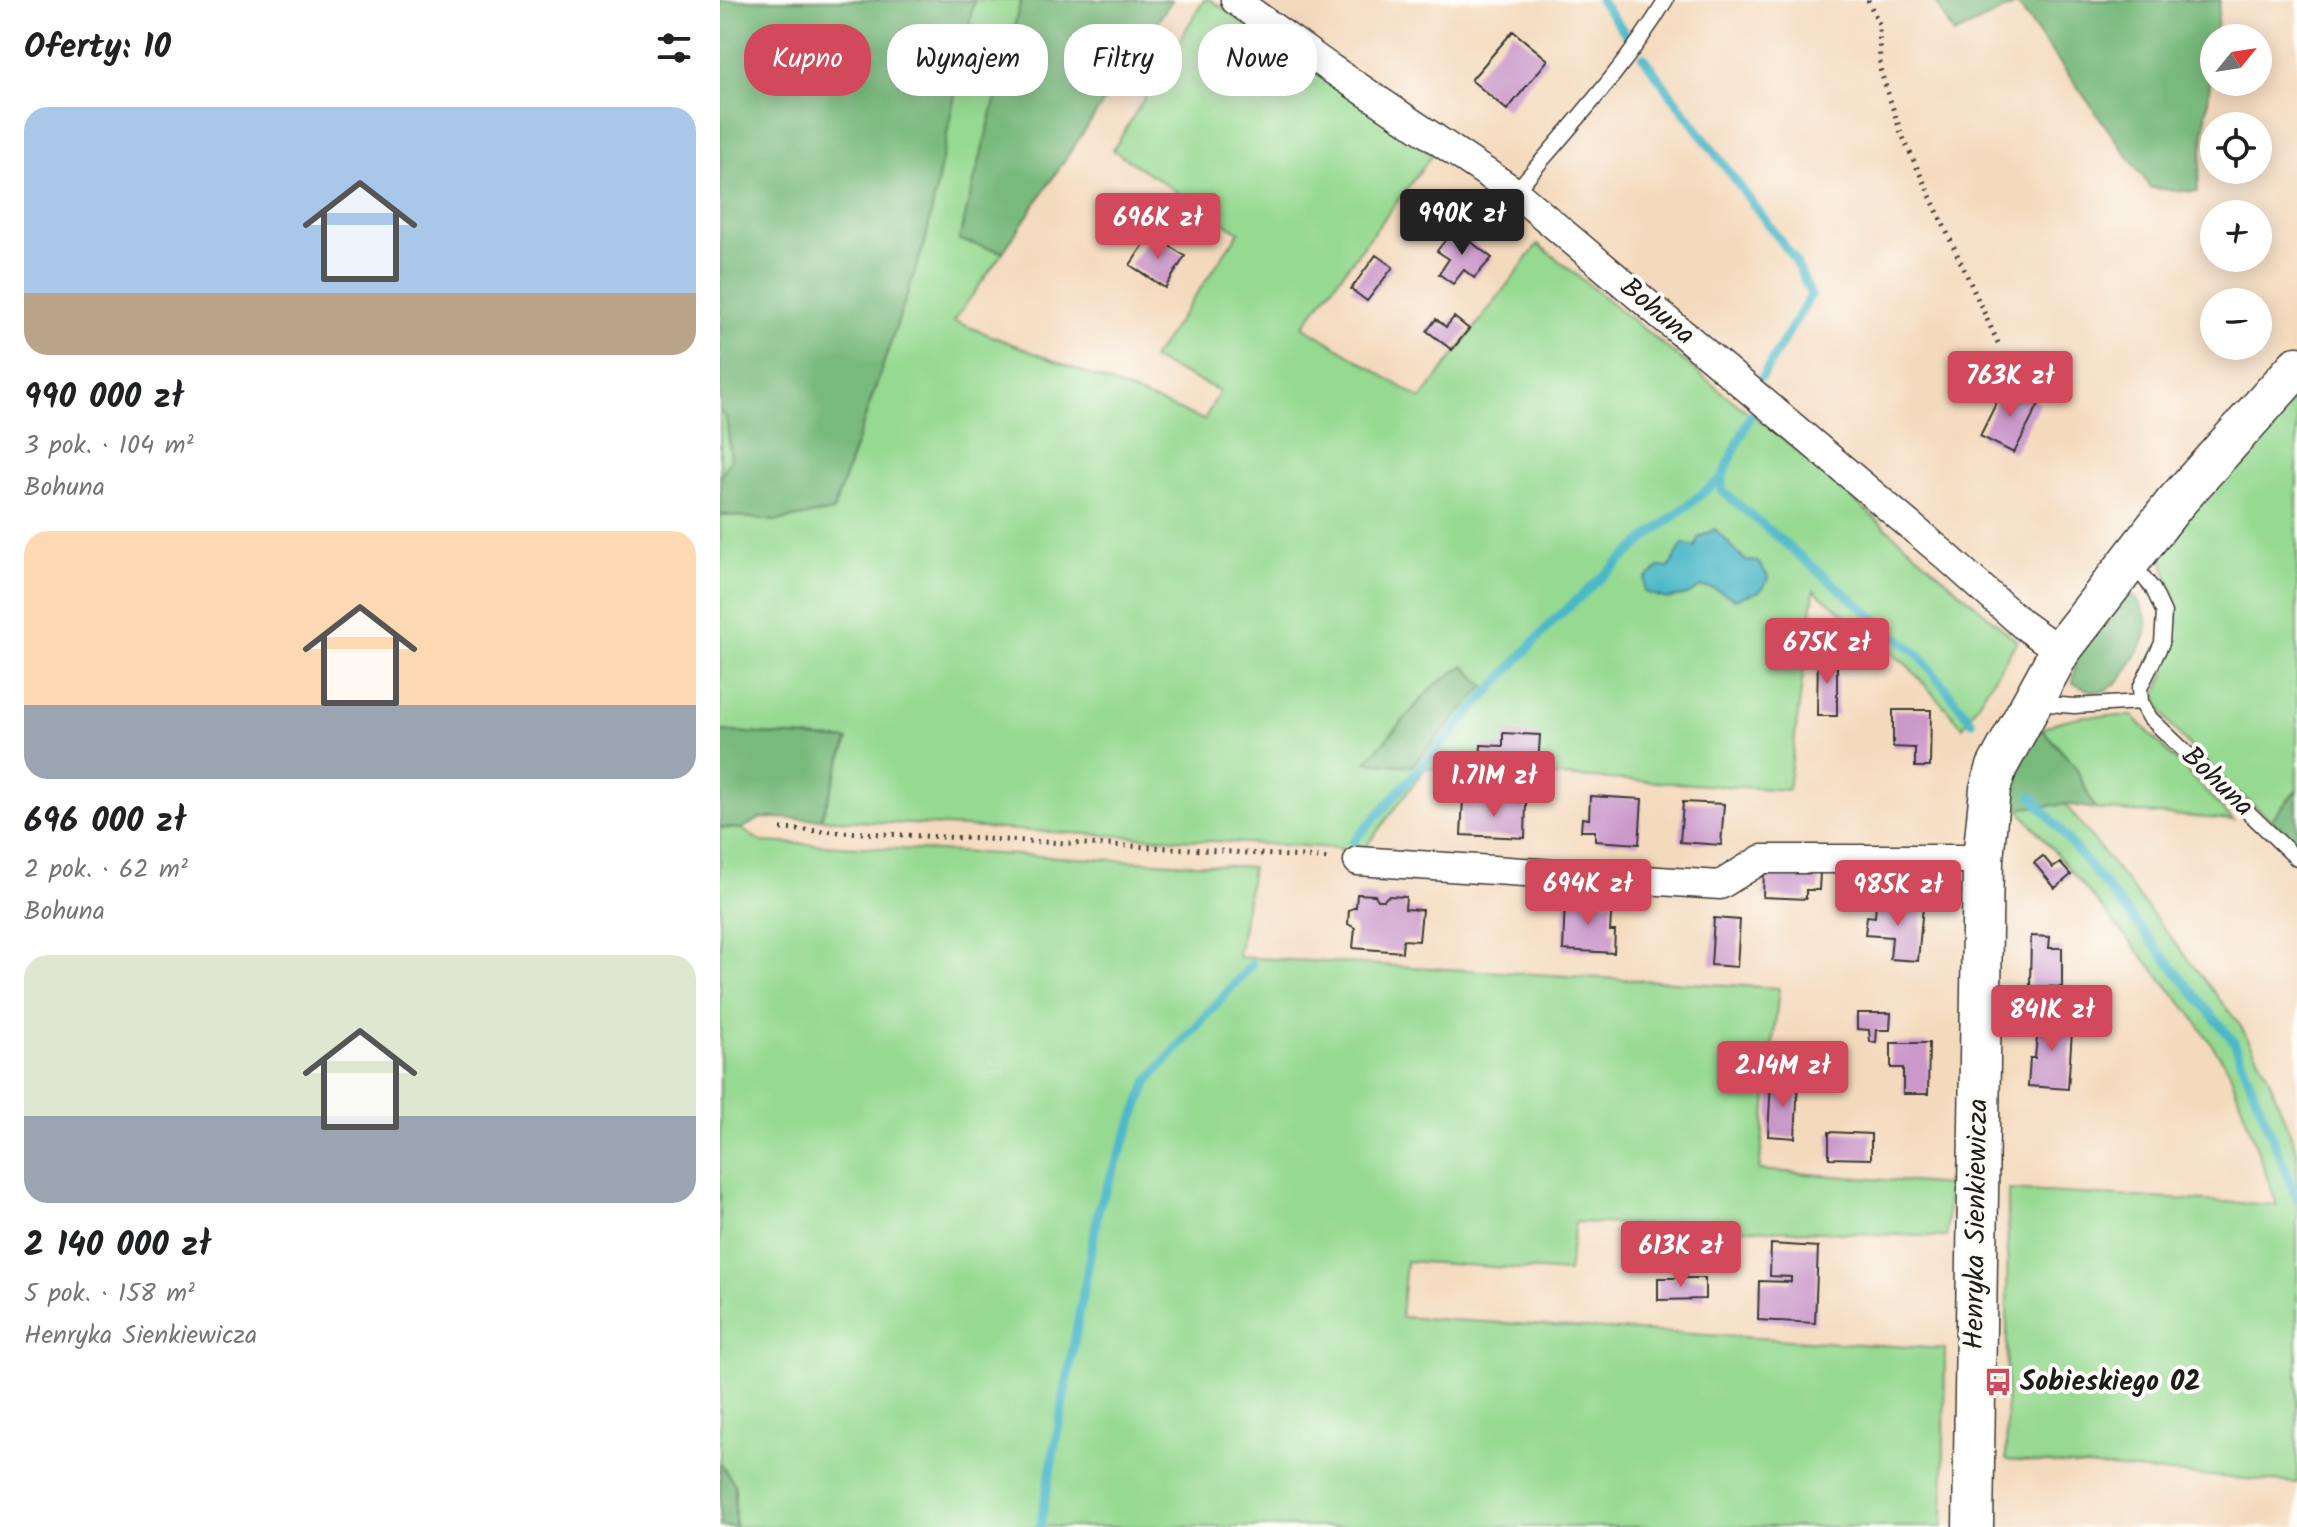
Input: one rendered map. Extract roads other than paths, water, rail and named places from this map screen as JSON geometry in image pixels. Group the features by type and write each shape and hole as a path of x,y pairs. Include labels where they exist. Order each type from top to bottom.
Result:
{"street":[{"name":"Bohuna","path":"1235,0 1515,192 2022,624 2060,651"},
{"name":"Henryka Sienkiewicza","path":"1973,1527 1983,859 1990,789 1997,767 2060,651 2175,503 2297,367"},
{"path":"1358,861 1720,885 1762,859 1983,859"}],"lane":[{"path":"1515,192 1622,64 1647,32 1666,0"},
{"path":"2031,703 2074,706 2141,702 2140,688 2162,643 2164,613 2153,589 2130,561"},
{"name":"Bohuna","path":"2141,702 2150,718 2297,859"}],"water":[{"path":"1715,529 1746,561 1758,562 1768,576 1760,591 1735,599 1713,588 1701,587 1687,595 1667,599 1644,592 1645,579 1660,567 1669,568 1683,544 1695,547 1699,537"}],"waterway":[{"path":"1600,0 1629,38"},
{"path":"1643,57 1795,260 1811,295 1762,377"},
{"path":"1751,414 1722,478 1722,491 1919,655 1972,722"},
{"path":"1353,842 1552,622 1646,538 1722,478"},
{"path":"2032,796 2234,1042 2297,1199"},
{"path":"1040,1527 1099,1207 1148,1081 1252,964"}],"place":[{"name":"Sobieskiego 02","path":"1998,1382"}]}
